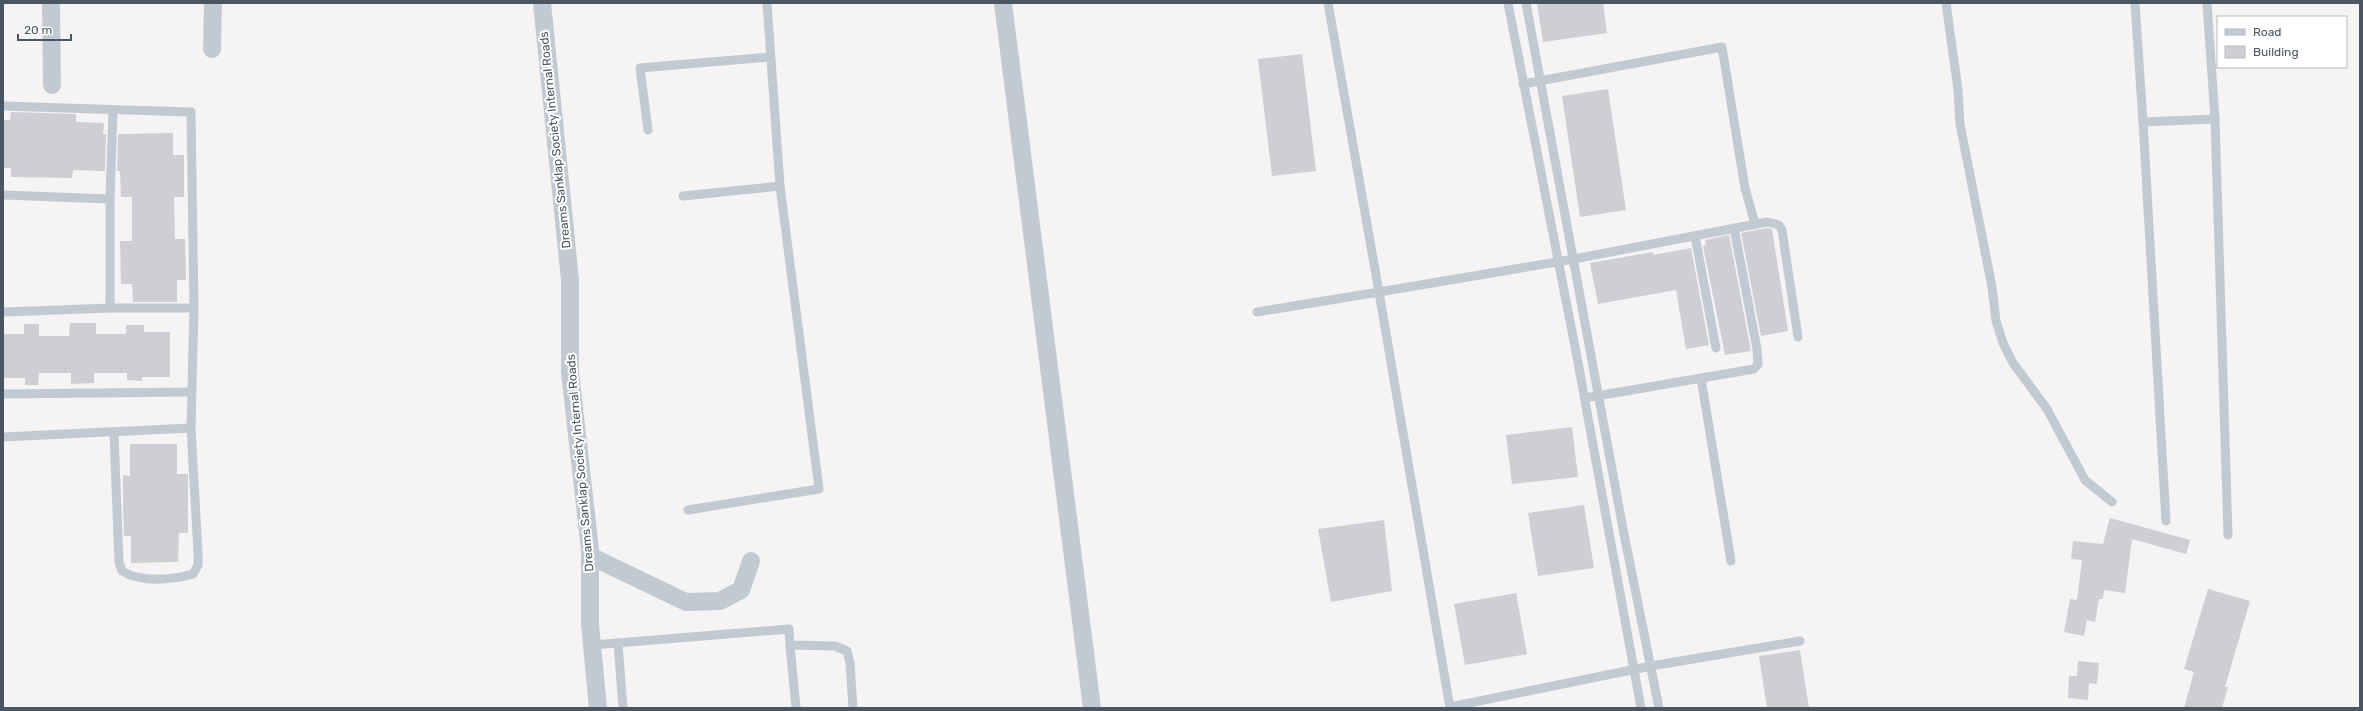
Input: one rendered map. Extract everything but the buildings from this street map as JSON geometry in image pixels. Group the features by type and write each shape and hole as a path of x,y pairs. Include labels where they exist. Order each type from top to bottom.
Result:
{"street":[{"path":"51,3 52,85"},
{"path":"212,49 213,3"},
{"name":"Dreams Sanklap Society Internal Roads","path":"542,3 570,280 570,372 590,556 593,646 598,708"},
{"path":"1003,3 1092,708"},
{"path":"590,556 686,602 720,601 741,590 751,561"}],"lane":[{"path":"688,510 819,489 780,186 767,3"},
{"path":"1328,3 1450,707 1651,666 1800,641"},
{"path":"1508,3 1585,398 1640,708"},
{"path":"1526,3 1600,396 1623,529 1659,708"},
{"path":"1946,3 1956,67 1960,124 1976,196 1992,287 1996,321 2003,343 2013,363 2047,408 2085,480 2112,502"},
{"path":"2135,3 2166,520"},
{"path":"2207,3 2215,119 2228,535"},
{"path":"1523,84 1722,47 1746,188 1755,224"},
{"path":"648,130 640,68 770,56"},
{"path":"3,106 191,112 194,308 191,428 198,565 193,574 182,578 139,578 122,571 119,562 114,434"},
{"path":"110,308 110,199 113,110"},
{"path":"2143,122 2215,119"},
{"path":"683,196 780,186"},
{"path":"3,195 110,199"},
{"path":"1257,312 1558,262 1767,222 1774,223 1782,230 1798,336"},
{"path":"1585,398 1754,369 1758,364 1757,349 1734,228"},
{"path":"1695,236 1716,348"},
{"path":"3,312 110,308 194,308"},
{"path":"1701,378 1731,561"},
{"path":"3,394 191,392"},
{"path":"3,437 114,434 191,428"},
{"path":"593,646 789,629 796,708"},
{"path":"618,643 623,708"},
{"path":"790,645 834,646 847,651 850,663 853,708"}]}
